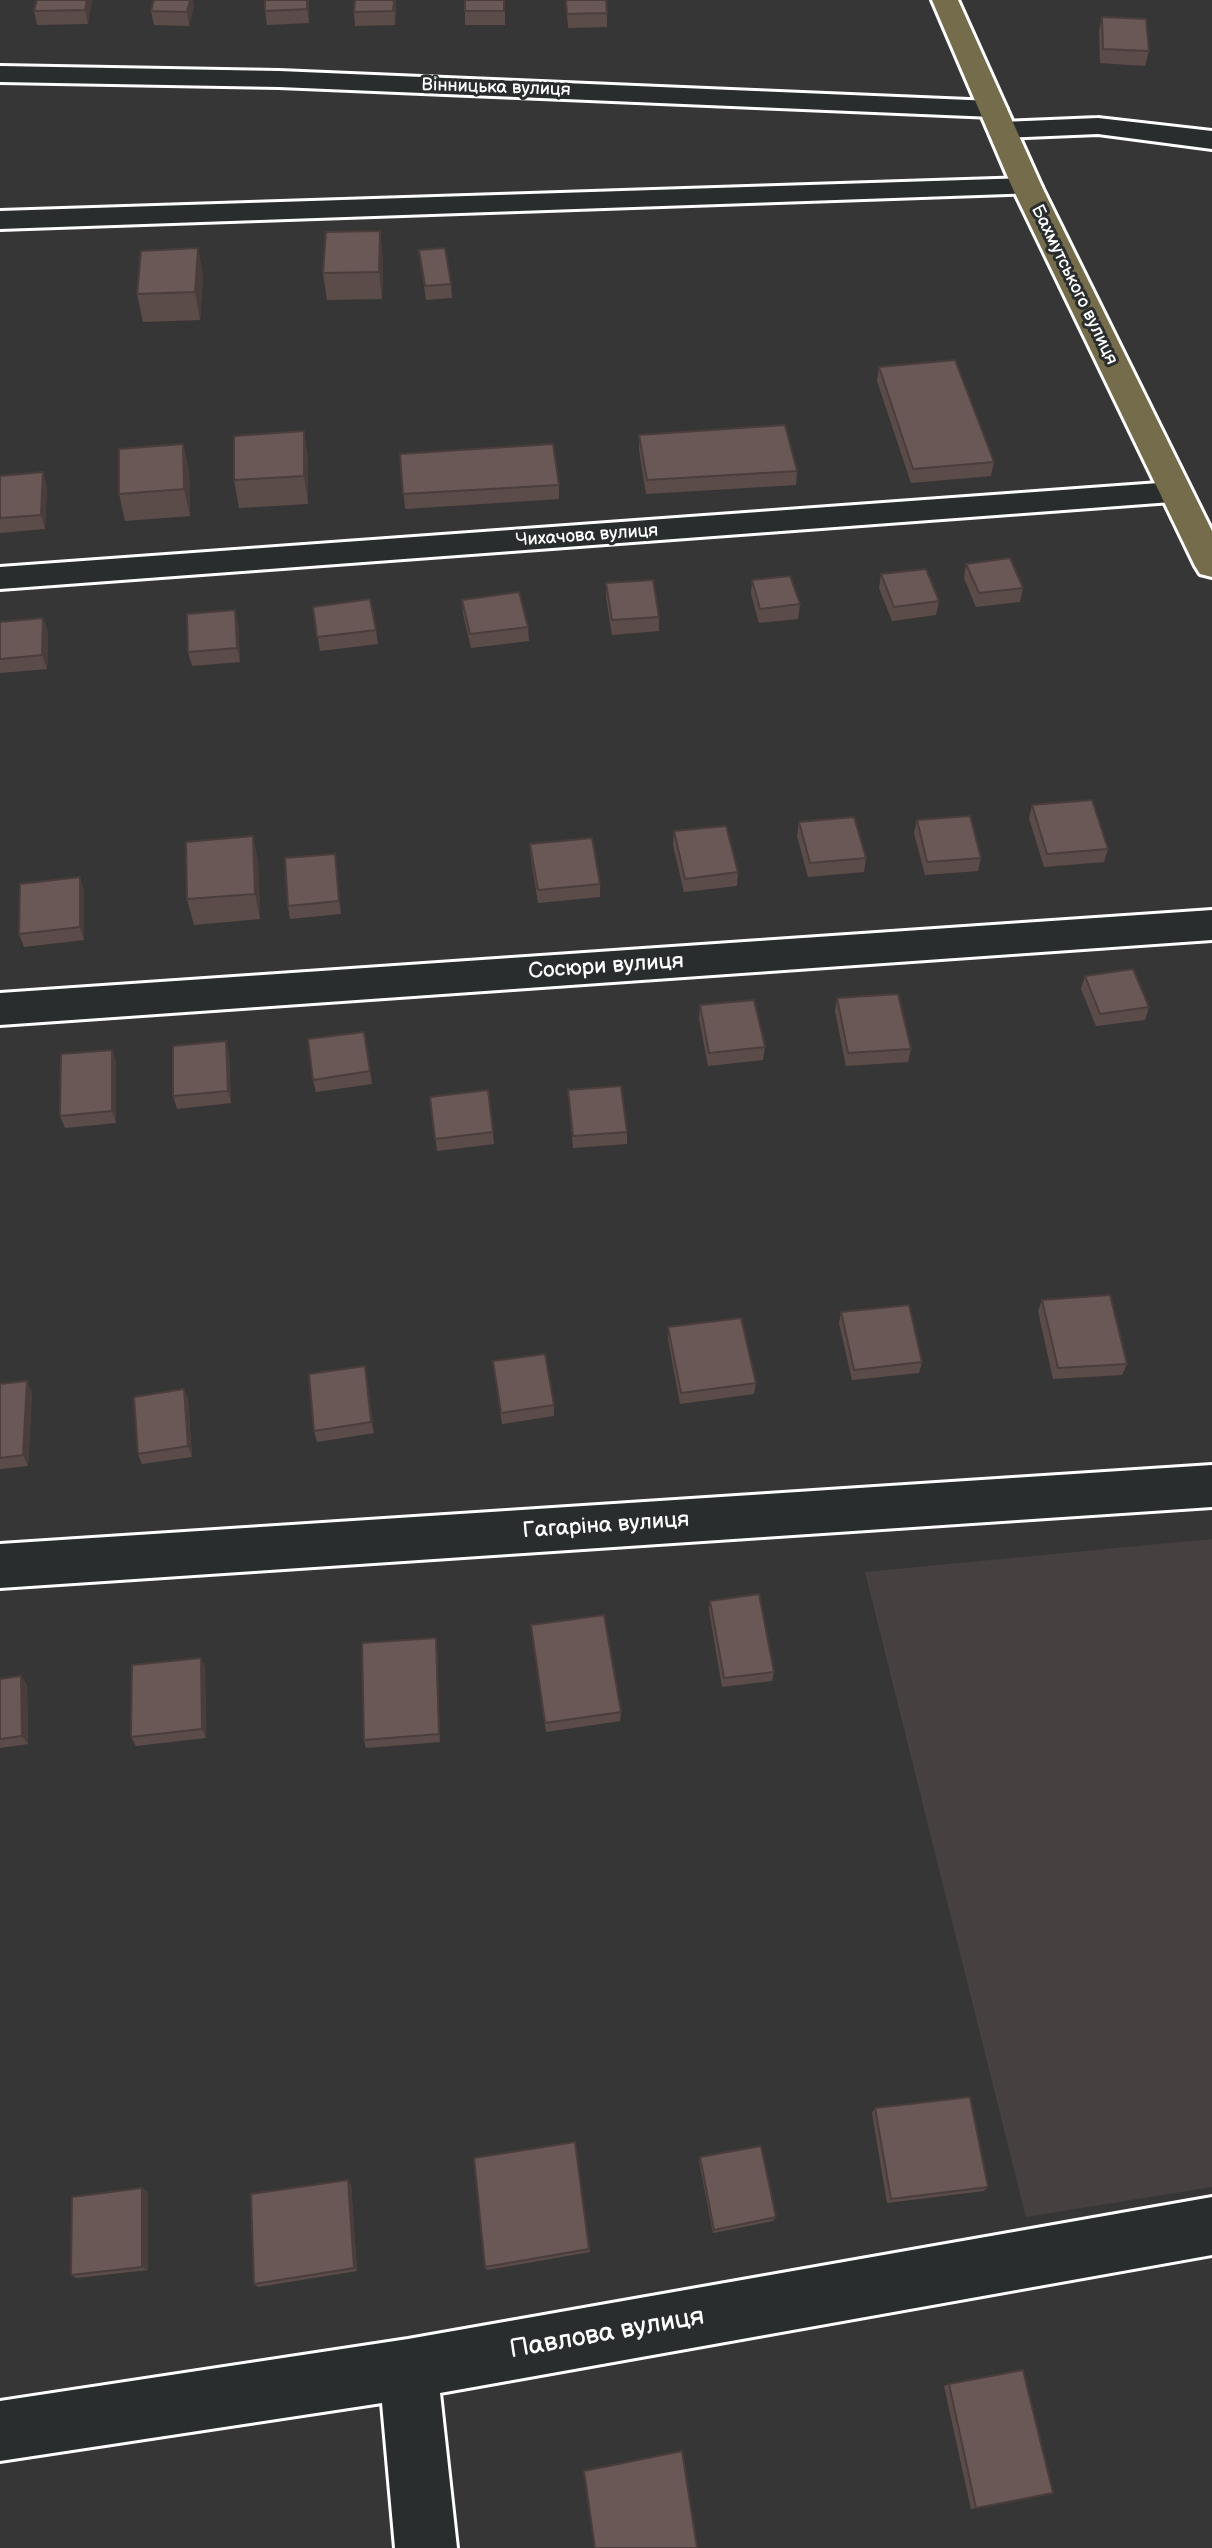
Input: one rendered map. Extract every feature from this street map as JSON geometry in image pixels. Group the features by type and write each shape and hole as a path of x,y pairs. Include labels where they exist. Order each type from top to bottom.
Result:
{"main road":[{"name":"Бахмутського вулиця","path":"945,0 1027,187 1173,493 1212,566"}],"street":[{"name":"Вінницька вулиця","path":"0,74 279,79 1098,126 1212,140"},
{"path":"0,220 1027,187"},
{"name":"Чихачова вулиця","path":"0,578 1173,493"},
{"name":"Сосюри вулиця","path":"0,1009 1212,925"},
{"name":"Гагаріна вулиця","path":"0,1566 1212,1486"},
{"name":"Павлова вулиця","path":"0,2431 408,2369 1212,2226"},
{"path":"408,2369 426,2548"}],"shaded area":[{"path":"1212,1539 1212,2187 1026,2217 865,1572"}],"building":[{"path":"37,0 87,0 85,10 34,11"},
{"path":"154,0 190,0 187,12 151,11"},
{"path":"265,0 307,0 307,9 265,11"},
{"path":"355,0 394,0 393,11 354,12"},
{"path":"465,0 504,0 504,11 465,11"},
{"path":"566,0 606,0 607,13 567,14"},
{"path":"1102,17 1146,19 1149,51 1103,49"},
{"path":"380,231 379,272 323,273 326,232"},
{"path":"198,248 195,292 137,294 141,251"},
{"path":"445,248 451,284 425,286 419,250"},
{"path":"955,360 994,462 913,469 879,367"},
{"path":"785,425 797,471 647,480 639,435"},
{"path":"304,431 304,476 234,480 234,436"},
{"path":"183,444 184,489 119,494 119,449"},
{"path":"553,444 559,485 403,494 400,454"},
{"path":"43,472 41,515 0,518 0,476"},
{"path":"1010,558 1023,588 979,593 966,564"},
{"path":"926,569 939,601 894,607 881,574"},
{"path":"790,576 800,604 760,609 752,580"},
{"path":"653,580 659,617 612,620 606,583"},
{"path":"519,592 528,627 470,634 462,600"},
{"path":"370,599 376,630 317,637 313,607"},
{"path":"235,610 237,648 188,652 187,614"},
{"path":"43,618 42,655 0,659 0,622"},
{"path":"1092,800 1108,849 1047,854 1032,805"},
{"path":"970,816 981,858 927,862 917,820"},
{"path":"854,817 866,858 810,863 799,822"},
{"path":"726,826 738,872 685,879 674,831"},
{"path":"253,836 255,894 187,899 186,842"},
{"path":"592,838 600,884 538,890 530,844"},
{"path":"335,854 339,901 288,906 285,858"},
{"path":"80,877 80,927 19,934 20,884"},
{"path":"1133,969 1149,1007 1100,1014 1085,976"},
{"path":"898,994 911,1049 848,1053 837,998"},
{"path":"754,1000 765,1047 709,1053 700,1005"},
{"path":"364,1032 370,1071 313,1080 308,1039"},
{"path":"226,1041 228,1091 173,1096 173,1046"},
{"path":"112,1050 112,1111 60,1116 61,1054"},
{"path":"621,1086 627,1132 573,1136 568,1090"},
{"path":"488,1090 493,1132 435,1139 430,1097"},
{"path":"1110,1295 1127,1364 1058,1368 1042,1300"},
{"path":"909,1305 922,1362 854,1370 841,1312"},
{"path":"741,1318 756,1383 681,1393 668,1327"},
{"path":"545,1354 554,1405 501,1413 493,1361"},
{"path":"365,1366 371,1422 314,1431 309,1374"},
{"path":"27,1381 23,1455 0,1458 0,1384"},
{"path":"184,1389 188,1446 138,1454 134,1397"},
{"path":"759,1594 774,1672 724,1678 710,1601"},
{"path":"604,1615 621,1712 545,1723 531,1625"},
{"path":"436,1638 439,1734 364,1740 362,1643"},
{"path":"201,1658 202,1729 131,1737 132,1665"},
{"path":"21,1676 22,1736 0,1739 0,1679"},
{"path":"970,2097 988,2187 891,2199 875,2108"},
{"path":"575,2142 589,2249 485,2267 474,2158"},
{"path":"761,2146 776,2217 714,2230 700,2157"},
{"path":"348,2180 354,2268 254,2284 251,2194"},
{"path":"142,2188 142,2267 71,2275 72,2197"},
{"path":"1023,2370 1053,2493 976,2508 949,2384"},
{"path":"682,2451 697,2548 595,2548 584,2471"}]}
